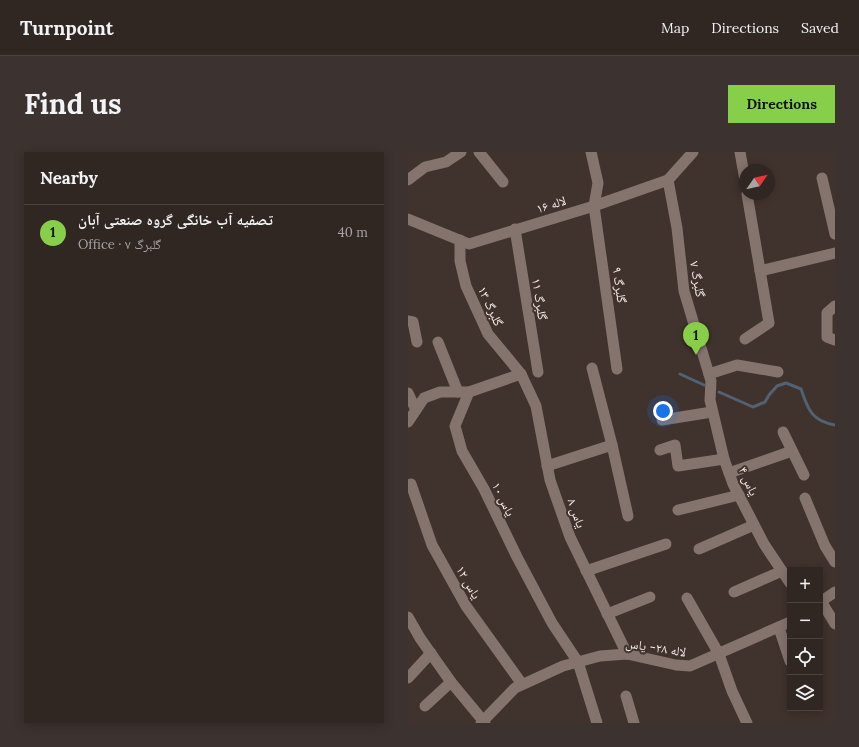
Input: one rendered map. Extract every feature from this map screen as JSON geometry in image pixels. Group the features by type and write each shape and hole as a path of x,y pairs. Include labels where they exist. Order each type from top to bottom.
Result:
{"street":[{"path":"408,180 425,168 446,162 461,152"},
{"path":"479,152 503,182"},
{"name":"گلبرگ ۹","path":"591,152 598,183 594,206 617,369"},
{"name":"لاله ۱۶","path":"408,219 469,244 594,206 668,180 693,152"},
{"path":"740,152 742,164"},
{"path":"822,178 835,234"},
{"name":"گلبرگ ۷","path":"668,180 677,228 684,290 710,377"},
{"path":"745,339 769,323 748,200"},
{"name":"گلبرگ ۱۱","path":"515,229 538,372"},
{"name":"گلبرگ ۱۳","path":"460,240 460,261 466,286 488,334 521,374"},
{"path":"760,271 835,253"},
{"path":"835,306 827,313 827,337 835,340"},
{"path":"408,321 413,322 417,342"},
{"path":"438,342 464,392"},
{"path":"710,377 737,364 778,372"},
{"path":"592,368 612,445 628,516"},
{"path":"408,422 424,398 440,392 464,392 521,374"},
{"name":"یاس ۸","path":"521,374 536,406 550,480 570,537 627,654"},
{"name":"یاس ۴","path":"710,377 710,400 712,412 729,473 764,544 787,578"},
{"name":"یاس ۱۰","path":"464,392 455,426 462,451 484,489 517,557 552,623 578,662 597,723"},
{"path":"408,393 416,410"},
{"path":"662,420 712,412"},
{"path":"782,432 804,474"},
{"path":"547,466 612,445"},
{"path":"660,450 675,445 678,466 724,459"},
{"path":"729,473 792,451"},
{"name":"یاس ۱۲","path":"411,484 432,546 466,606 522,684"},
{"path":"678,510 739,495"},
{"path":"805,498 825,546 835,562"},
{"path":"699,549 754,525"},
{"path":"586,571 666,544"},
{"path":"734,592 782,571"},
{"path":"823,600 835,592"},
{"path":"607,614 650,597"},
{"path":"687,598 719,654 732,690 748,723"},
{"path":"821,603 835,624"},
{"path":"408,619 451,682 483,722"},
{"name":"لاله ۲۸- یاس","path":"483,722 514,688 562,666 600,656 627,654 676,665 690,666 787,624"},
{"path":"779,628 787,652"},
{"path":"408,678 431,653"},
{"path":"425,706 451,682"},
{"path":"626,696 632,722"}],"waterway":[{"path":"680,374 704,385"},
{"path":"719,392 753,407 765,402 777,386 786,383 801,389 809,409 816,417 821,421 835,425"}],"place":[{"name":"تصفیه آب خانگی گروه صنعتی آبان","path":"696,355"}]}
